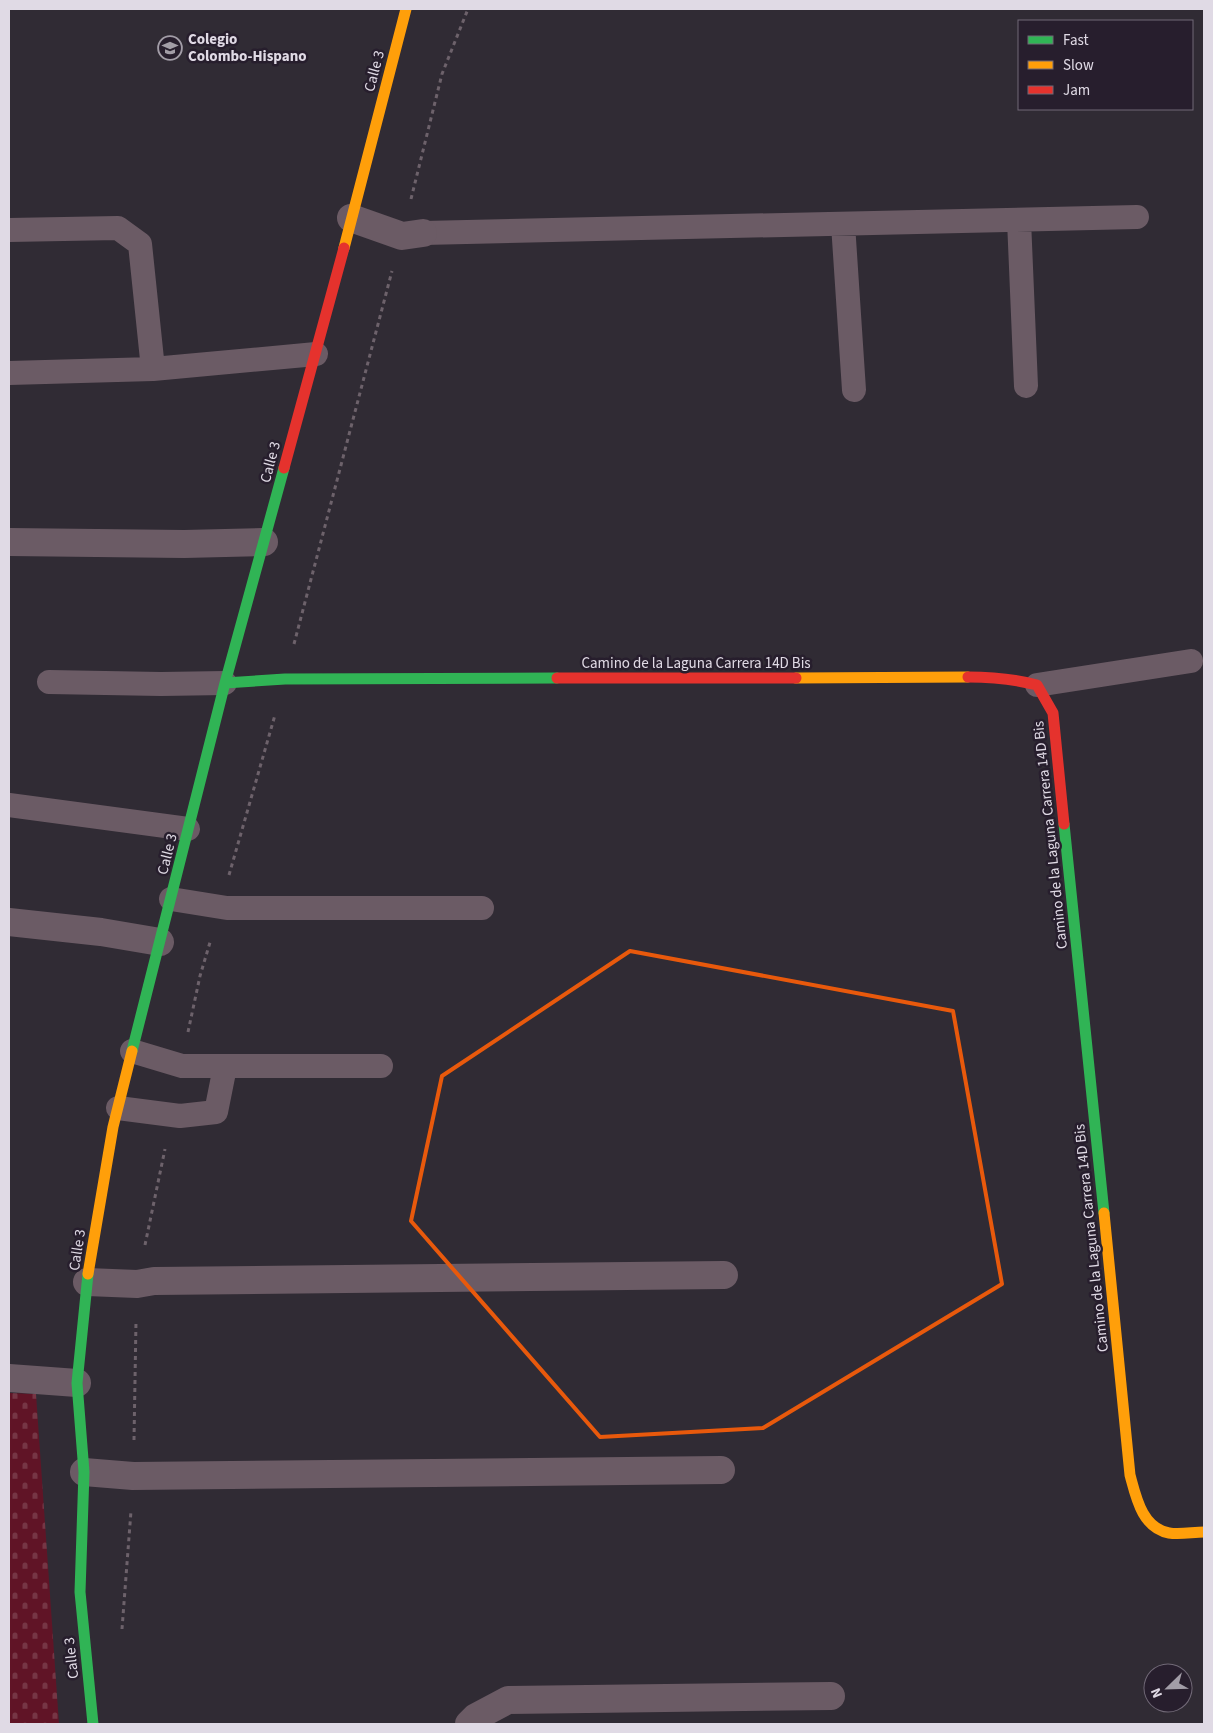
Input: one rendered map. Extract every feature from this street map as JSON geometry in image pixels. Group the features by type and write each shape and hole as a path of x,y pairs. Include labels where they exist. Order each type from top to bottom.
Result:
{"main road":[{"name":"Calle 3","path":"93,1724 80,1592 84,1472 77,1383 87,1282 113,1127 225,683 316,354 406,9"},
{"name":"Camino de la Laguna Carrera 14D Bis","path":"225,683 285,679 990,677 1017,680 1037,686 1053,712 1130,1475 1146,1522 1157,1530 1169,1533 1204,1532"}],"street":[{"path":"351,218 412,234"},
{"path":"9,542 184,544 264,542"},
{"path":"9,922 101,932 160,942"},
{"path":"87,1282 137,1284 154,1281 724,1275"},
{"path":"9,1378 77,1383"},
{"path":"84,1472 133,1476 720,1470"},
{"path":"469,1724 476,1717 508,1700 831,1696"}],"lane":[{"path":"412,234 1137,217"},
{"path":"1018,220 1026,386"},
{"path":"842,224 854,390"},
{"path":"9,230 118,228 140,244 153,370"},
{"path":"9,373 153,370 316,354"},
{"path":"1037,686 1191,661"},
{"path":"49,682 225,683"},
{"path":"9,804 188,829"},
{"path":"171,899 227,908 482,908"},
{"path":"132,1050 182,1066 381,1066"},
{"path":"118,1108 180,1116 216,1112 225,1067"}],"path":[{"path":"182,1066 200,976 412,234 442,74 468,9"},
{"path":"122,1629 133,1476 137,1284 172,1114"}],"highlighted area":[{"path":"630,951 953,1011 1002,1284 763,1428 600,1437 411,1221 442,1076"}],"green space":[{"path":"9,1393 36,1394 59,1724 9,1724"}],"traffic: fast":[{"path":"132,1051 225,683 284,468"},
{"path":"225,683 285,679 557,678"},
{"path":"1064,824 1104,1213"},
{"path":"88,1274 77,1383 84,1472 80,1592 93,1724"}],"traffic: slow":[{"path":"344,248 406,9"},
{"path":"796,678 968,677"},
{"path":"88,1274 113,1127 132,1051"},
{"path":"1104,1213 1130,1475 1135,1493 1146,1518 1160,1530 1173,1534 1204,1532"}],"traffic: jam":[{"path":"284,468 344,248"},
{"path":"968,677 986,677 1037,685 1053,713 1064,824"},
{"path":"557,678 796,678"}],"place":[{"name":"Colegio Colombo-Hispano","path":"170,48"}]}
